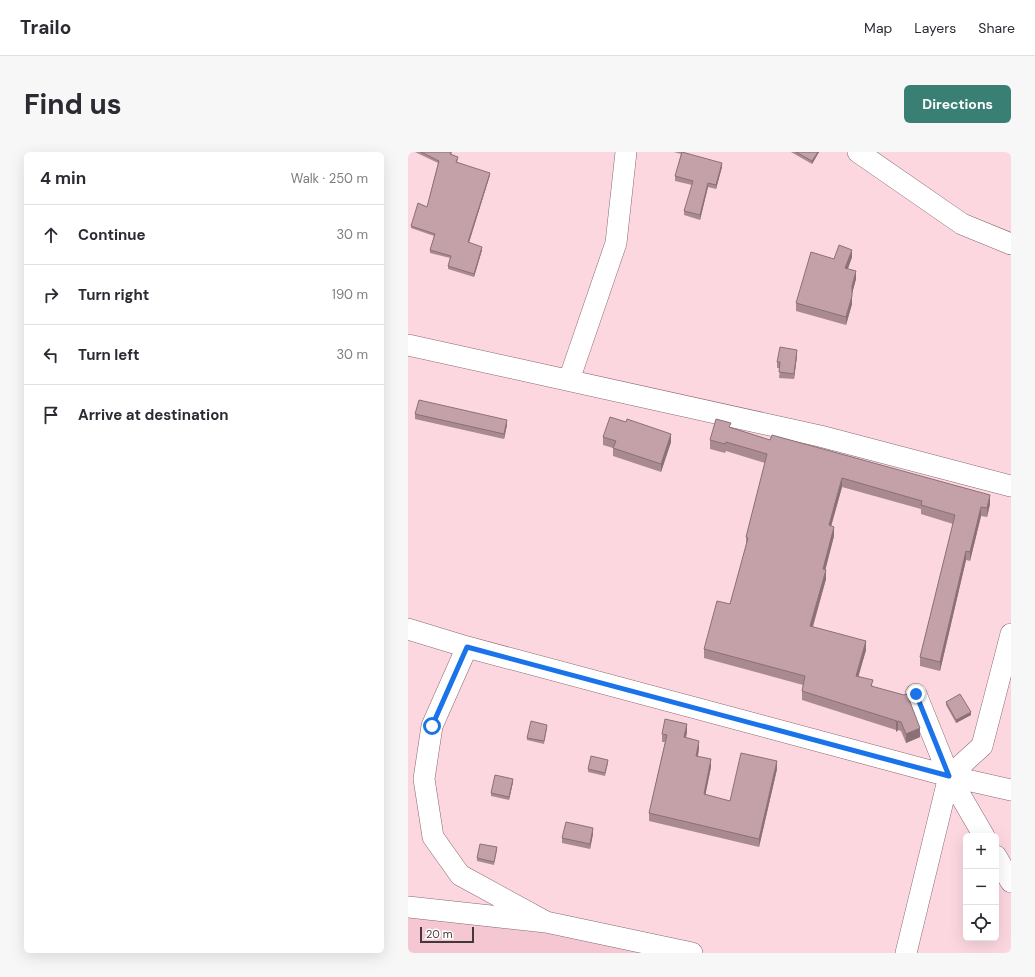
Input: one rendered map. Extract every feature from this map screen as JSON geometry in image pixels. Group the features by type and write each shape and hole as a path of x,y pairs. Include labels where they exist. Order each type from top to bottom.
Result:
{"street":[{"path":"570,380 616,243 626,152"},
{"path":"858,152 962,224 1011,244"},
{"path":"408,345 820,436 1011,486"},
{"path":"408,629 467,647 949,776 1011,790"},
{"path":"906,953 949,776 982,746 1011,634"},
{"path":"467,647 432,726 424,779 433,837 460,875 546,922"},
{"path":"916,694 949,776 982,833"},
{"path":"999,861 1011,882"},
{"path":"408,906 546,922 692,953"}],"shaded area":[{"path":"408,900 647,953 408,953"}],"building":[{"path":"421,152 451,152 450,154 458,157 456,162 490,173 468,242 482,247 474,274 448,266 451,256 430,250 435,234 411,226 418,203 427,207 439,161"},
{"path":"682,152 722,163 716,185 708,183 700,215 684,211 693,181 675,176"},
{"path":"796,152 818,152 812,161"},
{"path":"839,245 852,250 845,268 856,271 852,286 852,296 846,317 796,303 811,252 834,259"},
{"path":"780,347 797,350 794,374 779,372 780,362 777,362"},
{"path":"419,400 507,420 504,434 415,414"},
{"path":"610,417 626,422 627,419 671,434 661,464 613,448 616,441 603,437"},
{"path":"716,419 731,423 729,427 770,440 772,435 990,495 987,508 981,507 970,552 966,551 940,662 920,657 955,515 921,505 922,501 842,478 829,525 834,527 823,569 826,570 810,626 866,641 856,676 873,680 871,686 904,695 907,694 920,728 906,734 901,722 898,721 896,723 897,721 802,691 805,676 704,649 717,601 730,604 748,538 746,537 767,454 726,442 725,444 710,440"},
{"path":"960,694 971,712 956,720 946,702"},
{"path":"665,719 687,724 684,737 699,741 696,756 711,759 704,794 730,801 741,753 777,761 759,839 649,813 667,735 662,734"},
{"path":"531,721 547,725 544,741 527,738"},
{"path":"591,756 608,760 605,773 588,769"},
{"path":"495,775 513,779 509,797 491,793"},
{"path":"566,822 593,828 590,844 562,838"},
{"path":"480,844 497,847 494,862 477,858"}],"route":[{"path":"432,726 467,647 949,776 916,694"}]}
